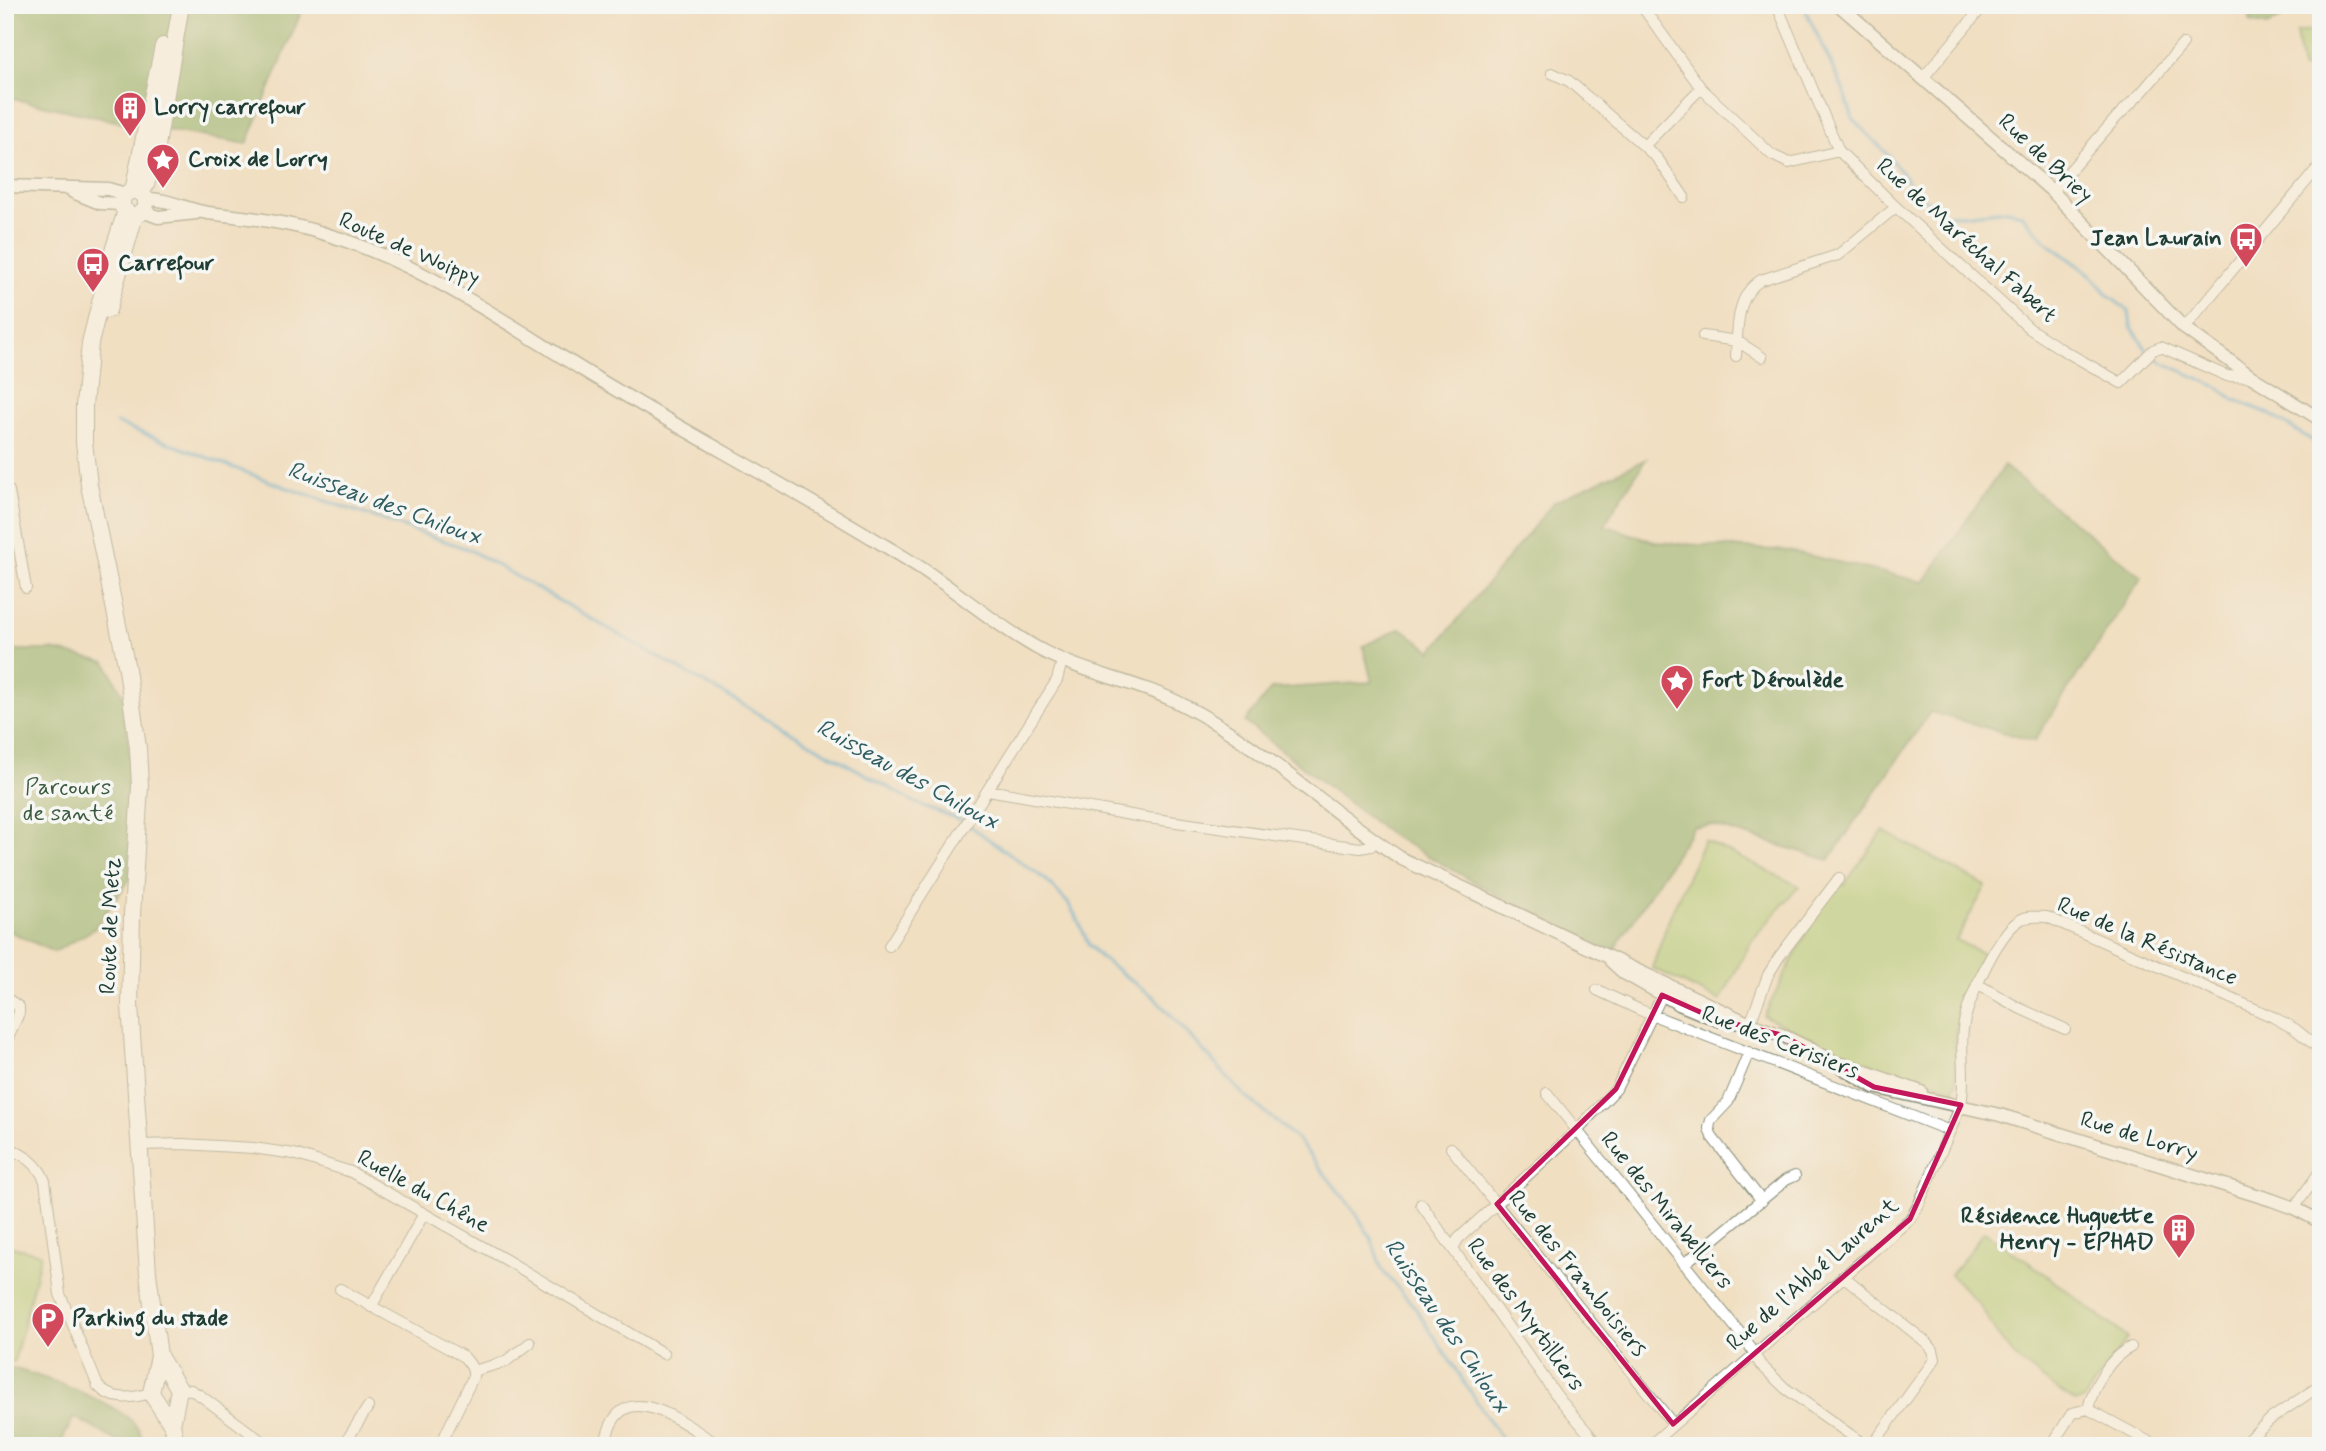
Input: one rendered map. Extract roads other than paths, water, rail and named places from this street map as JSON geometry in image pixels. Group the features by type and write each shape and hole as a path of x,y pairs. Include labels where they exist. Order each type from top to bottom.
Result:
{"main road":[{"name":"Route de Metz","path":"154,1393 159,1356 148,1273 130,1005 132,914 140,786 138,748 127,669 89,485 84,442 84,406 88,376 134,202 172,5"},
{"name":"Route de Metz","path":"134,202 146,185 157,146 181,5"},
{"name":"Route de Metz","path":"159,1356 176,1389"},
{"path":"154,1393 163,1377 176,1389"},
{"path":"154,1393 166,1404 176,1389"},
{"path":"172,1425 176,1389"},
{"path":"154,1393 172,1425 177,1446"}],"street":[{"path":"1641,5 1700,88 1778,159 1797,162 1839,150 1779,7"},
{"name":"Rue de Briey","path":"1839,5 2052,191 2184,328 2252,377 2321,420"},
{"path":"1923,78 1984,5"},
{"path":"2052,191 2183,44"},
{"path":"1552,73 1569,81 1644,146 1664,168 1684,197"},
{"path":"1644,146 1700,88"},
{"name":"Rue de Maréchal Fabert","path":"1839,150 1896,207 2016,317 2061,349 2121,383 2158,347 2165,347 2233,378 2252,377"},
{"path":"2184,328 2321,164"},
{"path":"5,186 108,190 134,202"},
{"path":"66,189 100,203 134,202"},
{"name":"Route de Woippy","path":"134,202 158,217 203,212 258,218 317,231 430,277 879,542 933,576 1037,649 1062,661"},
{"path":"1736,356 1741,307 1752,286 1761,280 1838,255 1896,207"},
{"path":"1703,336 1737,341 1762,357"},
{"path":"7,491 26,588"},
{"path":"890,946 1057,680 1062,661"},
{"name":"Rue de Lorry","path":"1062,661 1149,690 1184,705 1290,775 1375,842 1402,859 1609,958 1645,972 1664,990 1941,1100 2093,1143 2294,1208 2321,1222"},
{"path":"988,790 1148,818 1360,848 1371,846 1375,842"},
{"path":"1751,1024 1768,975 1839,878"},
{"name":"Rue de la Résistance","path":"1961,1105 1964,1091 1963,1030 1977,984 2007,934 2020,920 2032,916 2047,917 2273,1017 2295,1029 2321,1050"},
{"path":"1977,984 2019,1008 2066,1029"},
{"name":"Rue des Cerisiers","path":"1597,990 1651,1014 1950,1130"},
{"path":"1454,1247 1458,1240 1576,1131 1616,1089 1664,990"},
{"path":"5,997 19,1007 19,1013 5,1044"},
{"path":"1749,1052 1728,1102 1713,1117 1709,1128 1712,1138 1762,1201"},
{"name":"Rue des Mirabelliers","path":"1547,1093 1760,1364 1785,1388 1866,1446"},
{"name":"Rue de l'Abbé Laurent","path":"1649,1446 1914,1213 1961,1105"},
{"name":"Ruelle du Chêne","path":"138,1145 182,1144 253,1148 293,1154 351,1172 664,1354"},
{"path":"5,1146 28,1158 41,1172 60,1294 98,1386 114,1397 154,1393"},
{"name":"Rue des Framboisiers","path":"1451,1148 1673,1424"},
{"path":"2294,1208 2321,1170"},
{"path":"1684,1264 1795,1176"},
{"name":"Rue des Myrtilliers","path":"1422,1204 1557,1396 1599,1446"},
{"path":"371,1307 421,1219"},
{"path":"1843,1276 1927,1343 1933,1350 1935,1359 1872,1446"},
{"path":"340,1289 464,1357 473,1371"},
{"path":"473,1371 505,1362 530,1343"},
{"path":"2088,1409 2099,1382 2120,1352 2131,1347"},
{"path":"440,1446 473,1371"},
{"path":"2241,1446 2272,1418 2321,1385"},
{"path":"176,1389 191,1390 201,1396 268,1446"},
{"path":"605,1446 607,1432 617,1414 633,1406 646,1405 659,1409 720,1446"},
{"path":"343,1446 368,1407"},
{"path":"2051,1446 2072,1413 2088,1409 2157,1446"}],"waterway":[{"path":"1803,5 1844,91 1853,119 1889,156 1917,193 1944,214 2008,210 2022,215 2048,243 2090,274 2108,295 2129,312 2131,326 2148,352 2164,363 2218,387 2235,400 2268,413 2321,446"},
{"name":"Ruisseau des Chiloux","path":"116,423 282,486 468,549 916,803 963,821 1045,879 1068,903 1089,945 1101,958 1154,997 1244,1095 1297,1139 1355,1212 1371,1238 1382,1270 1414,1306 1506,1446"}],"place":[{"name":"Lorry carrefour","path":"130,138"},
{"name":"Croix de Lorry","path":"163,190"},
{"name":"Jean Laurain","path":"2246,269"},
{"name":"Carrefour","path":"93,294"},
{"name":"Fort Déroulède","path":"1677,711"},
{"name":"Résidence Huguette Henry - EPHAD","path":"2179,1260"},
{"name":"Parking du stade","path":"48,1349"}],"park label":[{"name":"Parcours de santé","path":"68,801"}]}
